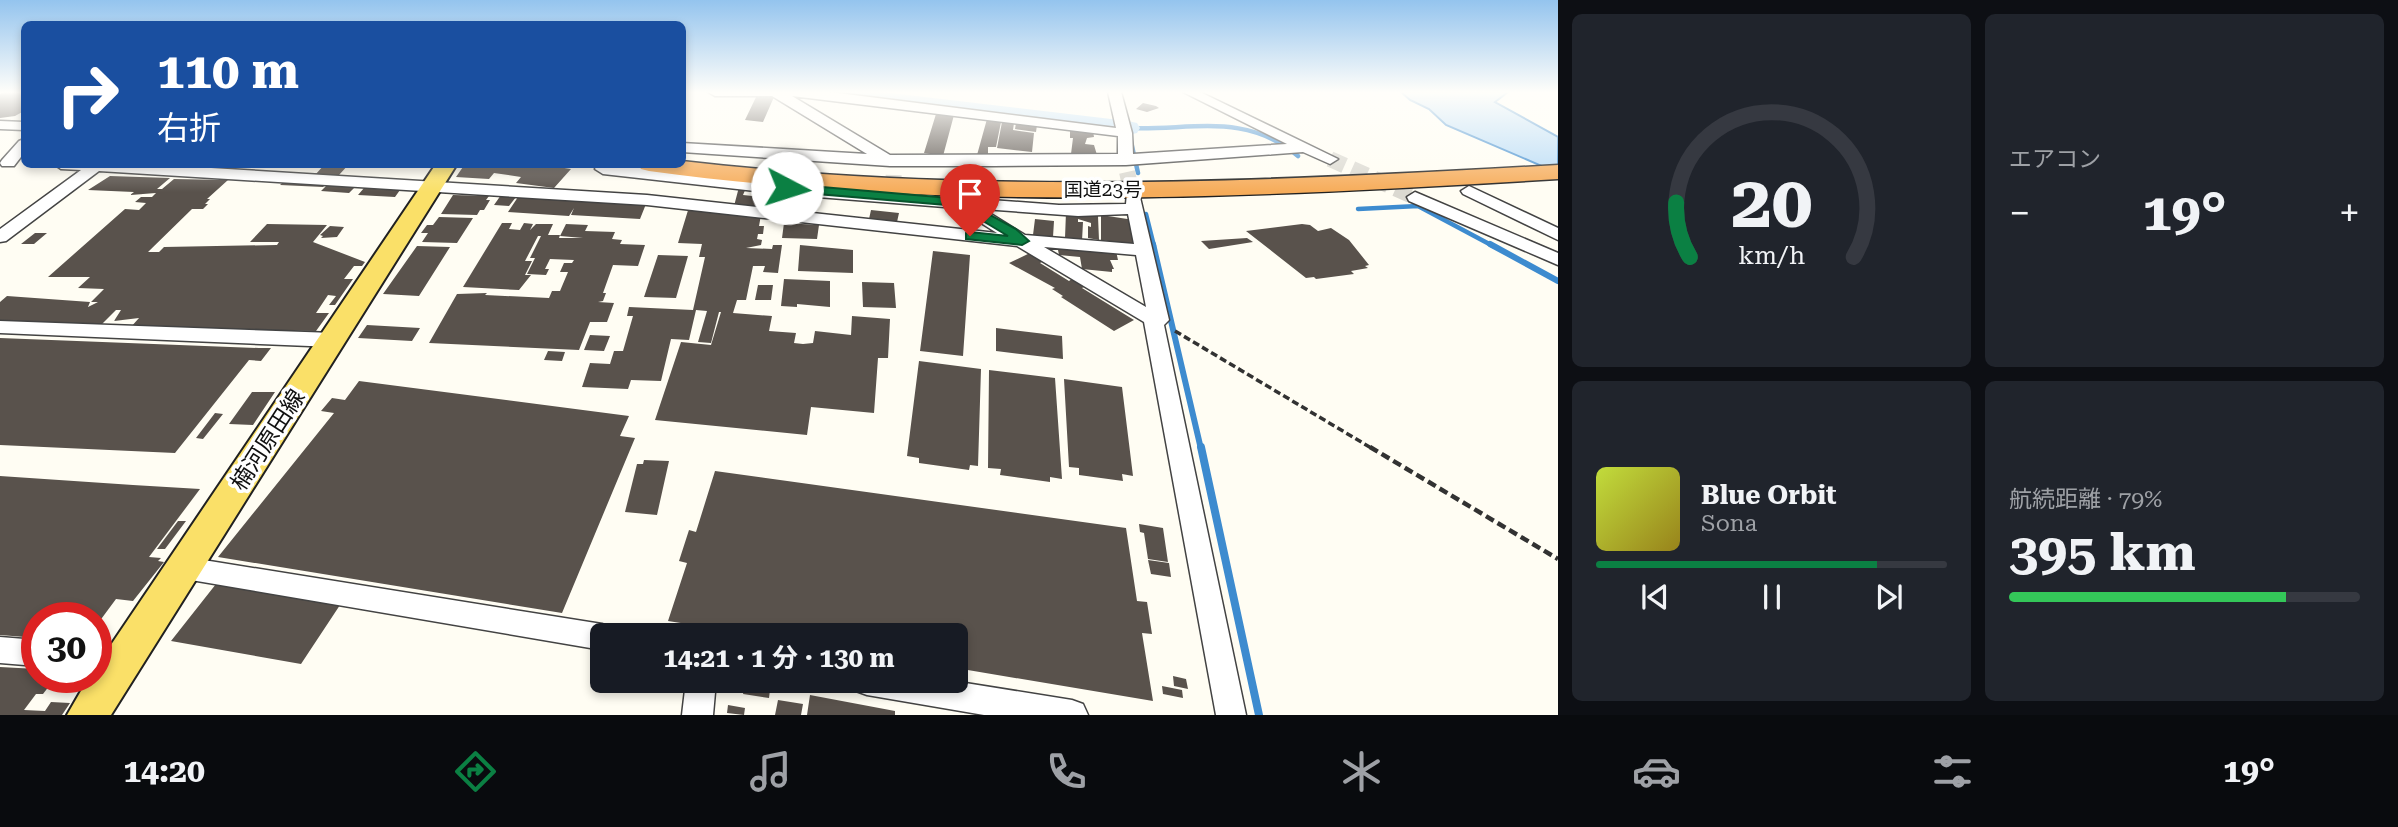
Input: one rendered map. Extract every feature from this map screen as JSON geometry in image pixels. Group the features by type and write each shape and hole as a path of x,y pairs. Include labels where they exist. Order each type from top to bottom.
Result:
{"highway":[{"name":"国道23号","path":"686,156 837,170 1072,178 1558,172"},
{"name":"国道23号","path":"686,168 823,181 995,188 1227,188 1439,174 1558,160"}],"main road":[{"name":"楠河原田線","path":"112,657 184,568 441,175"},
{"name":"楠河原田線","path":"88,715 97,693"}],"street":[{"path":"830,125 892,164"},
{"path":"1118,125 1124,126"},
{"path":"1119,125 1124,126"},
{"path":"1258,125 1330,159"},
{"path":"1124,126 1130,162"},
{"path":"686,147 892,164 1130,162 1302,147"},
{"path":"11,163 21,148"},
{"path":"0,237 95,168"},
{"path":"202,168 441,175 1022,241 1145,250"},
{"path":"604,168 893,194 961,203 1115,211 1134,203 1159,320 1153,319 961,203"},
{"path":"1468,191 1558,235"},
{"path":"1415,197 1558,260"},
{"path":"1153,319 1231,715"},
{"path":"0,327 334,340"},
{"path":"184,568 590,635"},
{"path":"0,650 21,652"},
{"path":"698,715 700,693"},
{"path":"939,693 1072,715"}],"path":[{"path":"1177,332 1558,559"}],"water":[{"path":"1447,125 1537,125 1558,137 1558,173"}],"building":[{"path":"933,125 951,125 943,156 924,153"},
{"path":"985,125 1000,125 996,147 988,147 988,156 977,155"},
{"path":"1001,125 1014,125 1013,130 1034,133 1032,152 997,148"},
{"path":"1016,125 1037,125 1036,132 1015,129"},
{"path":"1070,130 1093,131 1094,137 1087,138 1085,144 1094,145 1097,155 1071,154 1073,138 1070,138"},
{"path":"321,168 345,168 339,175 315,175"},
{"path":"462,168 571,169 554,188 516,183 521,177 494,173 489,179 456,177"},
{"path":"110,176 170,178 157,189 162,189 174,179 228,180 207,199 210,199 203,209 192,209 148,252 159,252 164,247 277,245 279,242 250,242 267,224 327,225 313,242 365,262 362,266 354,266 344,279 353,279 335,305 329,305 336,296 328,295 316,313 329,313 316,331 130,328 139,318 114,321 121,310 116,310 100,326 0,323 0,302 7,296 90,302 88,307 98,302 91,302 104,289 78,288 90,277 48,277 125,209 139,210 146,203 135,202 141,197 152,197 156,193 130,195 134,192 88,190"},
{"path":"283,182 326,184 323,187 280,185"},
{"path":"327,185 355,187 349,193 321,191"},
{"path":"739,187 746,188 743,195 781,199 777,210 734,206"},
{"path":"364,188 400,190 395,197 358,195"},
{"path":"453,195 489,196 486,200 490,200 477,215 441,214"},
{"path":"501,195 516,197 509,206 494,205"},
{"path":"518,197 646,204 640,219 571,215 574,208 569,216 508,212"},
{"path":"689,207 761,215 759,226 764,226 763,234 758,234 757,239 762,240 761,245 746,248 772,249 773,245 782,245 778,273 763,272 765,266 753,266 746,300 737,300 733,313 772,316 769,331 796,333 794,343 803,344 813,343 815,331 851,335 852,316 890,319 888,358 878,358 874,413 811,407 807,435 655,420 681,342 711,345 721,312 711,343 698,342 707,311 696,310 689,340 671,339 661,381 631,380 628,389 582,387 590,363 610,364 614,351 623,351 633,316 627,316 629,307 693,310 705,257 699,257 702,244 678,243"},
{"path":"871,210 899,213 897,222 869,219"},
{"path":"1066,212 1093,213 1098,216 1099,240 1088,238 1088,226 1091,227 1091,223 1078,219 1078,222 1083,222 1082,241 1065,238"},
{"path":"1101,215 1134,220 1135,245 1101,240"},
{"path":"439,217 473,218 457,243 422,242 428,233 421,233"},
{"path":"1035,219 1054,221 1053,237 1033,235"},
{"path":"502,223 512,223 509,229 520,230 524,223 533,224 530,230 536,224 553,224 548,235 560,235 559,238 583,238 560,236 566,224 588,225 585,231 615,232 612,239 622,240 620,244 645,245 638,266 613,265 603,293 606,293 603,301 598,302 614,303 607,322 590,322 579,350 429,343 457,294 487,293 485,295 549,298 552,291 560,291 568,272 560,272 564,263 572,263 574,260 550,259 545,269 549,269 546,275 527,274 535,258 530,258 541,236 538,236 525,261 532,261 525,275 531,275 519,290 463,287"},
{"path":"784,223 819,225 817,239 782,238"},
{"path":"1310,225 1318,231 1331,228 1349,240 1369,265 1365,266 1368,268 1351,271 1354,274 1306,278 1246,231"},
{"path":"330,226 344,227 337,237 321,238 323,236 320,235"},
{"path":"35,233 47,233 34,244 21,244"},
{"path":"1247,238 1253,242 1209,249 1201,241"},
{"path":"800,245 853,250 853,273 798,271"},
{"path":"1057,245 1116,251 1118,260 1110,260 1114,269 1112,272 1082,269 1080,257 1059,255"},
{"path":"417,246 450,247 419,296 383,294"},
{"path":"933,251 970,255 963,356 920,351"},
{"path":"1030,253 1044,261 1040,263 1069,281 1073,278 1086,286 1082,288 1134,320 1114,331 1061,297 1063,296 1052,289 1055,288 1009,263"},
{"path":"658,255 688,256 676,298 644,297"},
{"path":"784,279 830,281 830,307 797,304 797,307 781,306"},
{"path":"862,282 894,283 896,308 863,307"},
{"path":"758,285 773,285 771,300 755,300"},
{"path":"367,325 420,328 412,341 358,338"},
{"path":"996,328 1062,336 1063,359 996,351"},
{"path":"590,335 610,336 604,351 584,350"},
{"path":"0,338 271,348 261,361 249,360 175,453 0,445"},
{"path":"548,351 565,352 562,361 544,360"},
{"path":"919,361 981,369 978,466 970,465 969,470 919,463 919,458 907,456"},
{"path":"989,370 1055,378 1062,479 1050,477 1050,482 1000,475 1001,469 988,468"},
{"path":"1064,379 1122,387 1133,476 1122,474 1123,481 1079,475 1079,468 1069,467"},
{"path":"359,381 629,416 620,436 635,438 562,613 218,557 334,413 321,411 332,398 345,400"},
{"path":"252,392 275,392 253,425 229,424"},
{"path":"215,413 223,414 203,439 196,438"},
{"path":"644,460 669,461 657,515 625,512 637,464 643,464"},
{"path":"715,471 1126,528 1137,601 1147,602 1152,634 1142,633 1153,701 968,670 968,623 668,621 687,563 679,561 689,530 696,532"},
{"path":"0,476 200,489 149,557 161,558 158,561 164,562 133,601 116,599 112,604 112,602 21,602 21,637 0,635"},
{"path":"178,521 186,521 165,549 157,549"},
{"path":"1139,524 1163,528 1168,562 1148,559 1144,533 1140,532"},
{"path":"1148,560 1169,563 1171,577 1151,574"},
{"path":"216,584 340,605 301,664 171,641"},
{"path":"0,667 21,668 21,693 44,693 36,694 24,710 45,711 51,702 70,703 62,715 0,715"},
{"path":"1173,676 1186,679 1188,689 1174,686"},
{"path":"1162,686 1182,690 1183,698 1163,694"},
{"path":"743,693 770,693 769,698"},
{"path":"810,695 895,711 895,715 807,715"},
{"path":"778,700 803,704 801,715 775,715"},
{"path":"728,705 745,708 744,715 727,713"}],"waterway":[{"path":"1106,125 1128,128"},
{"path":"1138,173 1128,128 1237,128 1278,142 1298,156"},
{"path":"1358,209 1418,206 1493,246"},
{"path":"1146,214 1154,246"},
{"path":"1153,244 1201,449"},
{"path":"1490,244 1558,281"},
{"path":"1201,447 1259,715"}],"tunnel":[{"path":"1330,159 1415,197"},
{"path":"893,191 894,167"},
{"path":"1127,172 1133,197"}],"route":[{"path":"787,188 961,203 1022,241 970,236"}]}
